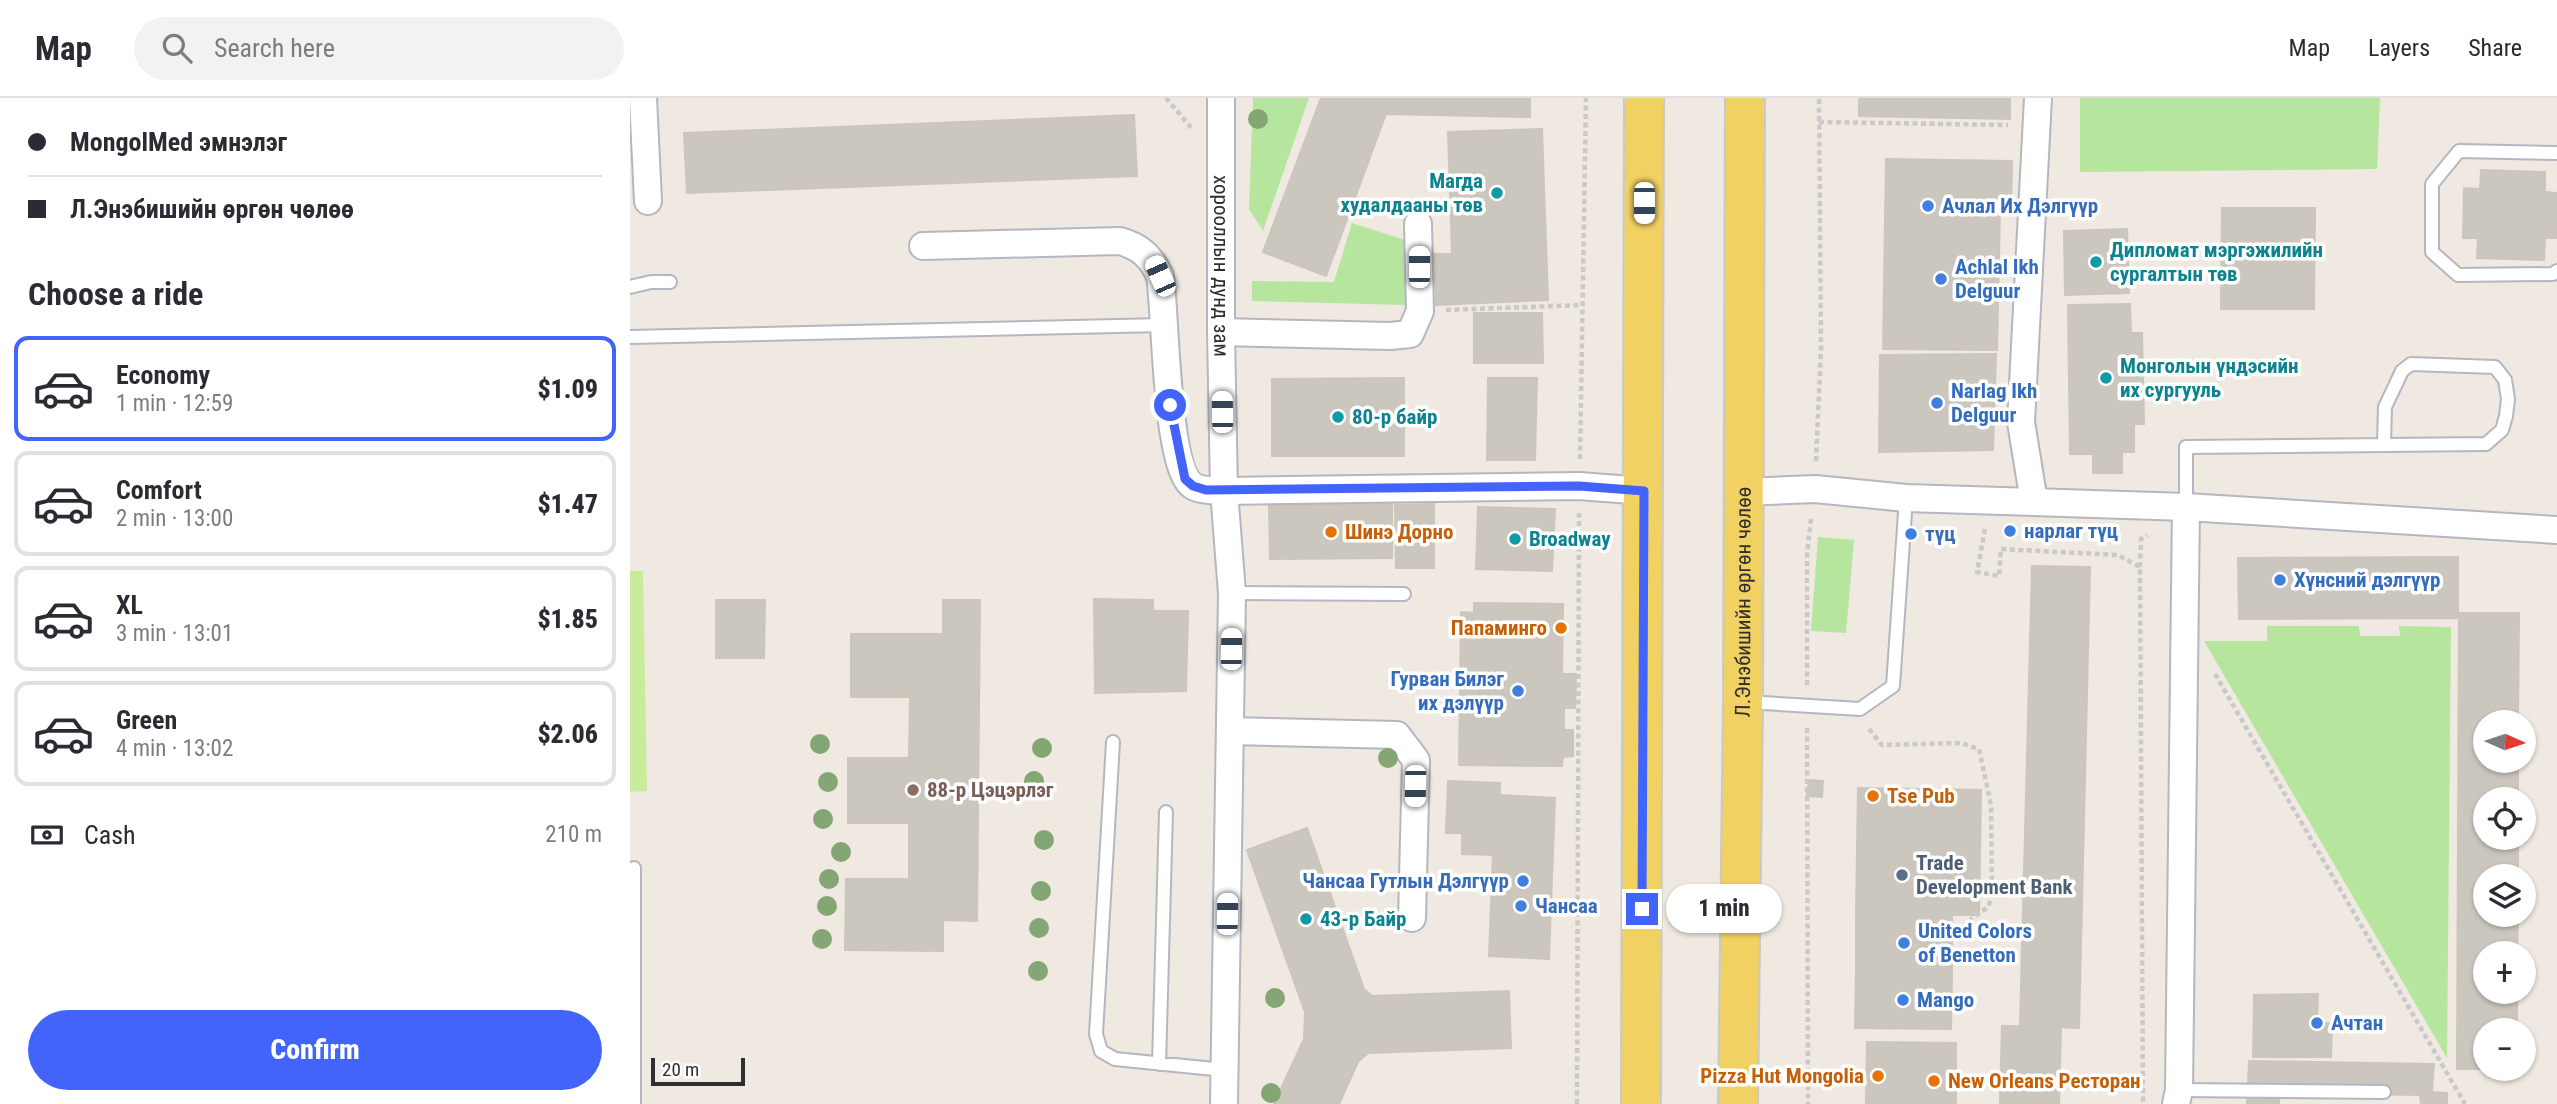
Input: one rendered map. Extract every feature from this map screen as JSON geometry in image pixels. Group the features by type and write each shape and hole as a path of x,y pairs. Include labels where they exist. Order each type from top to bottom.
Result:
{"main road":[{"path":"1641,1104 1644,98"},
{"name":"Л.Энэбишийн өргөн чөлөө","path":"1738,1104 1744,702 1745,98"}],"street":[{"path":"643,98 648,201"},
{"name":"хорооллын дунд зам","path":"1221,98 1224,491 1232,593 1224,1104"},
{"path":"2034,502 2021,422 2038,98"},
{"path":"1221,332 1390,336 1410,334 1420,311 1418,224"},
{"path":"923,246 1107,240 1134,245 1150,258 1160,276 1170,405 1185,479 1193,486 1224,491 1579,486 1644,491"},
{"path":"1743,492 1815,489 1906,498 2186,507 2557,530"},
{"path":"2178,1097 2186,507"},
{"path":"1230,731 1397,735 1416,760 1412,918"}],"lane":[{"path":"2557,153 2459,151 2432,184 2432,252 2458,275 2553,274 2557,271"},
{"path":"630,287 651,282 670,282"},
{"path":"630,337 1163,325"},
{"path":"2186,507 2186,447 2486,444 2502,430 2507,416 2505,380 2495,367 2411,364 2402,371 2385,407 2384,444"},
{"path":"1744,702 1860,709 1893,686 1906,498"},
{"path":"1232,593 1404,594"},
{"path":"1113,742 1096,1034 1101,1051 1115,1059 1224,1070"},
{"path":"1159,1064 1166,812"},
{"path":"634,869 634,1104"},
{"path":"2178,1097 2384,1093"}],"path":[{"path":"1166,98 1199,138"},
{"path":"1577,1104 1579,486 1586,98"},
{"path":"1808,1104 1807,554 1815,489 1821,349 1819,98"},
{"path":"1819,122 2037,125"},
{"path":"1447,310 1582,305"},
{"path":"1990,500 1977,572 1999,576 2001,548 2118,555 2140,566"},
{"path":"2141,539 2143,1104"},
{"path":"2212,670 2465,1104"},
{"path":"1860,709 1870,732 1882,745 1961,743 1979,749 1991,806 1992,897 1988,907 1970,920"}],"green space":[{"path":"1253,98 1309,98 1263,231 1249,209"},
{"path":"2080,98 2380,98 2377,169 2080,172"},
{"path":"1352,223 1408,241 1407,305 1252,301 1252,281 1334,282"},
{"path":"1818,537 1854,540 1846,633 1811,631"},
{"path":"630,571 643,571 647,791 630,792"},
{"path":"2267,626 2359,626 2360,636 2400,636 2399,626 2451,627 2447,1058 2204,641 2267,641"}],"building":[{"path":"1321,98 1530,98 1530,117 1386,114 1326,276 1263,252"},
{"path":"1859,98 2010,98 2010,119 1859,116"},
{"path":"1134,115 1137,176 687,193 684,133"},
{"name":"Магда худалдааны төв","path":"1542,129 1548,300 1436,305 1434,254 1452,254 1448,132"},
{"name":"Achlal Ikh Delguur","path":"1886,159 2012,161 2011,209 2000,209 1997,350 1883,349"},
{"path":"2481,170 2545,172 2545,192 2557,193 2557,238 2545,238 2544,260 2477,258 2478,238 2463,238 2464,188 2480,189"},
{"path":"2222,208 2315,208 2314,309 2221,309"},
{"name":"Дипломат мэргэжилийн сургалтын төв","path":"2127,229 2129,293 2065,295 2064,231"},
{"name":"Монголын үндэсийн их сургууль","path":"2130,304 2131,333 2142,333 2144,424 2134,424 2134,452 2122,452 2122,473 2093,473 2093,454 2070,454 2068,305"},
{"path":"1474,313 1542,313 1543,363 1474,363"},
{"name":"Narlag Ikh Delguur","path":"1996,354 1993,450 1879,452 1880,355"},
{"name":"80-р байр","path":"1404,378 1404,456 1272,456 1272,379"},
{"path":"1488,378 1537,378 1535,460 1487,460"},
{"name":"Шинэ Дорно","path":"1392,504 1392,558 1270,559 1269,505"},
{"path":"1434,504 1434,568 1396,568 1395,505"},
{"name":"Broadway","path":"1478,507 1555,509 1552,571 1476,569"},
{"path":"2458,557 2458,618 2239,619 2238,558"},
{"path":"2032,566 2090,567 2079,1028 2020,1026"},
{"path":"1094,599 1153,600 1153,611 1188,611 1186,691 1095,693"},
{"path":"716,600 765,600 764,658 716,658"},
{"name":"88-р Цэцэрлэг","path":"943,600 980,600 977,921 943,920 943,951 845,950 846,879 909,879 909,823 848,823 848,758 909,758 910,697 851,697 851,634 943,634"},
{"name":"Гурван Билэг их дэлүүр","path":"1474,603 1563,604 1562,674 1576,674 1575,708 1564,708 1564,730 1573,730 1573,756 1563,757 1562,766 1459,765 1461,612 1474,613"},
{"path":"2459,613 2519,613 2518,710 2473,710 2473,774 2518,774 2518,787 2473,787 2473,850 2518,850 2518,864 2473,864 2473,927 2518,927 2517,941 2473,941 2473,1004 2517,1004 2517,1018 2473,1018 2473,1069 2457,1069"},
{"path":"1809,780 1823,781 1822,797 1807,796"},
{"name":"Чансаа","path":"1448,781 1500,783 1500,795 1555,798 1549,959 1489,956 1493,855 1462,854 1462,833 1446,833"},
{"path":"1858,788 1981,790 1979,915 1856,914"},
{"name":"43-р Байр","path":"1307,828 1364,989 1372,996 1509,991 1511,1048 1368,1053 1358,1062 1339,1104 1274,1104 1304,1039 1305,1012 1247,850"},
{"name":"United Colors of Benetton","path":"1856,914 1952,915 1952,972 1856,971"},
{"name":"Mango","path":"1856,971 1952,972 1951,1029 1855,1028"},
{"path":"2318,994 2317,1023 2332,1023 2331,1057 2253,1057 2254,995"},
{"path":"2002,1026 2061,1027 2059,1104 2000,1104"},
{"path":"1867,1042 1956,1043 1956,1104 1866,1104"},
{"path":"2249,1061 2434,1064 2432,1092 2447,1093 2447,1104 2421,1104 2420,1095 2279,1093 2279,1104 2247,1104"}],"place":[{"name":"Магда худалдааны төв","path":"1497,193"},
{"name":"Ачлал Их Дэлгүүр","path":"1928,206"},
{"name":"Дипломат мэргэжилийн сургалтын төв","path":"2096,262"},
{"name":"Achlal Ikh Delguur","path":"1941,279"},
{"name":"Монголын үндэсийн их сургууль","path":"2106,378"},
{"name":"Narlag Ikh Delguur","path":"1937,403"},
{"name":"80-р байр","path":"1338,417"},
{"name":"нарлаг түц","path":"2010,531"},
{"name":"Шинэ Дорно","path":"1331,532"},
{"name":"түц","path":"1911,534"},
{"name":"Broadway","path":"1515,539"},
{"name":"Хүнсний дэлгүүр","path":"2280,580"},
{"name":"Папаминго","path":"1561,628"},
{"name":"Гурван Билэг их дэлүүр","path":"1518,691"},
{"name":"88-р Цэцэрлэг","path":"913,790"},
{"name":"Tse Pub","path":"1873,796"},
{"name":"Trade Development Bank","path":"1902,875"},
{"name":"Чансаа Гутлын Дэлгүүр","path":"1523,881"},
{"name":"Чансаа","path":"1521,906"},
{"name":"43-р Байр","path":"1306,919"},
{"name":"United Colors of Benetton","path":"1904,943"},
{"name":"Mango","path":"1903,1000"},
{"name":"Ачтан","path":"2317,1023"},
{"name":"Pizza Hut Mongolia","path":"1878,1076"},
{"name":"New Orleans Ресторан","path":"1934,1081"}],"route":[{"path":"1170,405 1185,479 1193,486 1206,490 1579,486 1644,491 1642,909"}]}
